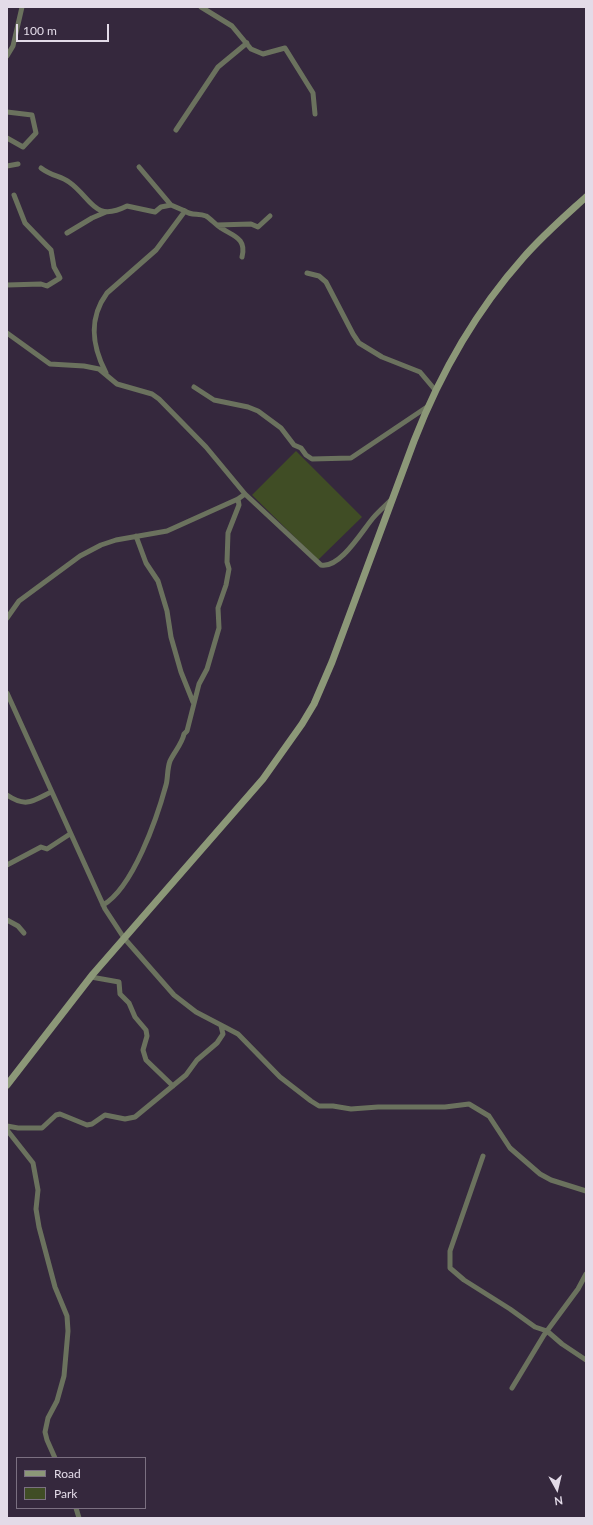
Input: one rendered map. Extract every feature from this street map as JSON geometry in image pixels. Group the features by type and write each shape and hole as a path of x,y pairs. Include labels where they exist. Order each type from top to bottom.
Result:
{"main road":[{"path":"7,1085 91,977 263,779 302,724 314,704 332,662 427,407 448,365 494,293 523,258 586,197"}],"street":[{"path":"7,56 12,46 22,7"},
{"path":"201,7 232,26 251,49 263,54 285,48 313,93 315,114"},
{"path":"176,130 218,68 247,43"},
{"path":"7,112 32,114 36,133 23,147 7,138"},
{"path":"7,166 18,164"},
{"path":"139,167 171,205 189,214 206,216 217,225 236,235 240,240 244,251 242,257"},
{"path":"41,168 52,176 68,181 93,207 106,212 115,212 127,206 154,212 161,207 171,205"},
{"path":"7,285 41,284 47,286 60,278 54,267 51,250 25,223 14,195"},
{"path":"107,374 98,358 94,322 102,300 107,293 156,250 185,211"},
{"path":"67,233 92,218 106,212"},
{"path":"217,225 251,224 258,227 270,216"},
{"path":"307,273 319,276 326,282 359,343 382,357 420,372 436,391"},
{"path":"7,333 50,364 92,367 99,369 107,374 117,384 152,394 159,399 206,447 245,494 290,535 315,561 325,566 335,561 347,551 373,518 393,498"},
{"path":"194,386 214,400 248,407 258,411 281,428 294,445 301,448 306,455 312,459 351,458 427,407"},
{"path":"7,618 19,601 80,556 101,545 116,540 167,531 238,499 245,494"},
{"path":"103,905 109,901 121,888 139,859 166,785 169,763 187,731 193,702 199,684 208,669 219,628 218,608 226,586 229,569 227,562 228,533 239,505 238,499"},
{"path":"136,536 146,563 158,581 167,611 171,637 181,672 193,702"},
{"path":"7,693 103,905 124,938 174,995 196,1012 242,1037 280,1077 319,1106 333,1106 351,1109 378,1107 445,1107 469,1104 489,1116 510,1148 540,1174 551,1180 586,1191"},
{"path":"7,795 23,803 32,801 51,792"},
{"path":"7,865 41,847 47,849 70,834"},
{"path":"7,920 18,926 24,933"},
{"path":"91,977 118,982 120,994 129,1003 135,1017 146,1030 147,1036 143,1050 146,1060 173,1086"},
{"path":"7,1126 18,1128 42,1128 56,1115 60,1114 87,1125 92,1124 105,1115 130,1119 140,1115 186,1075 201,1056 217,1043 223,1034 221,1026"},
{"path":"7,1130 22,1146 33,1163 38,1190 36,1210 39,1227 56,1286 67,1316 68,1331 64,1376 57,1401 48,1418 45,1432 55,1457"},
{"path":"483,1156 450,1251 450,1268 464,1280 510,1309 535,1327 547,1331 562,1344 586,1360"},
{"path":"512,1388 547,1331 578,1289 586,1274"}],"green space":[{"path":"296,451 362,517 318,560 252,495"}]}
